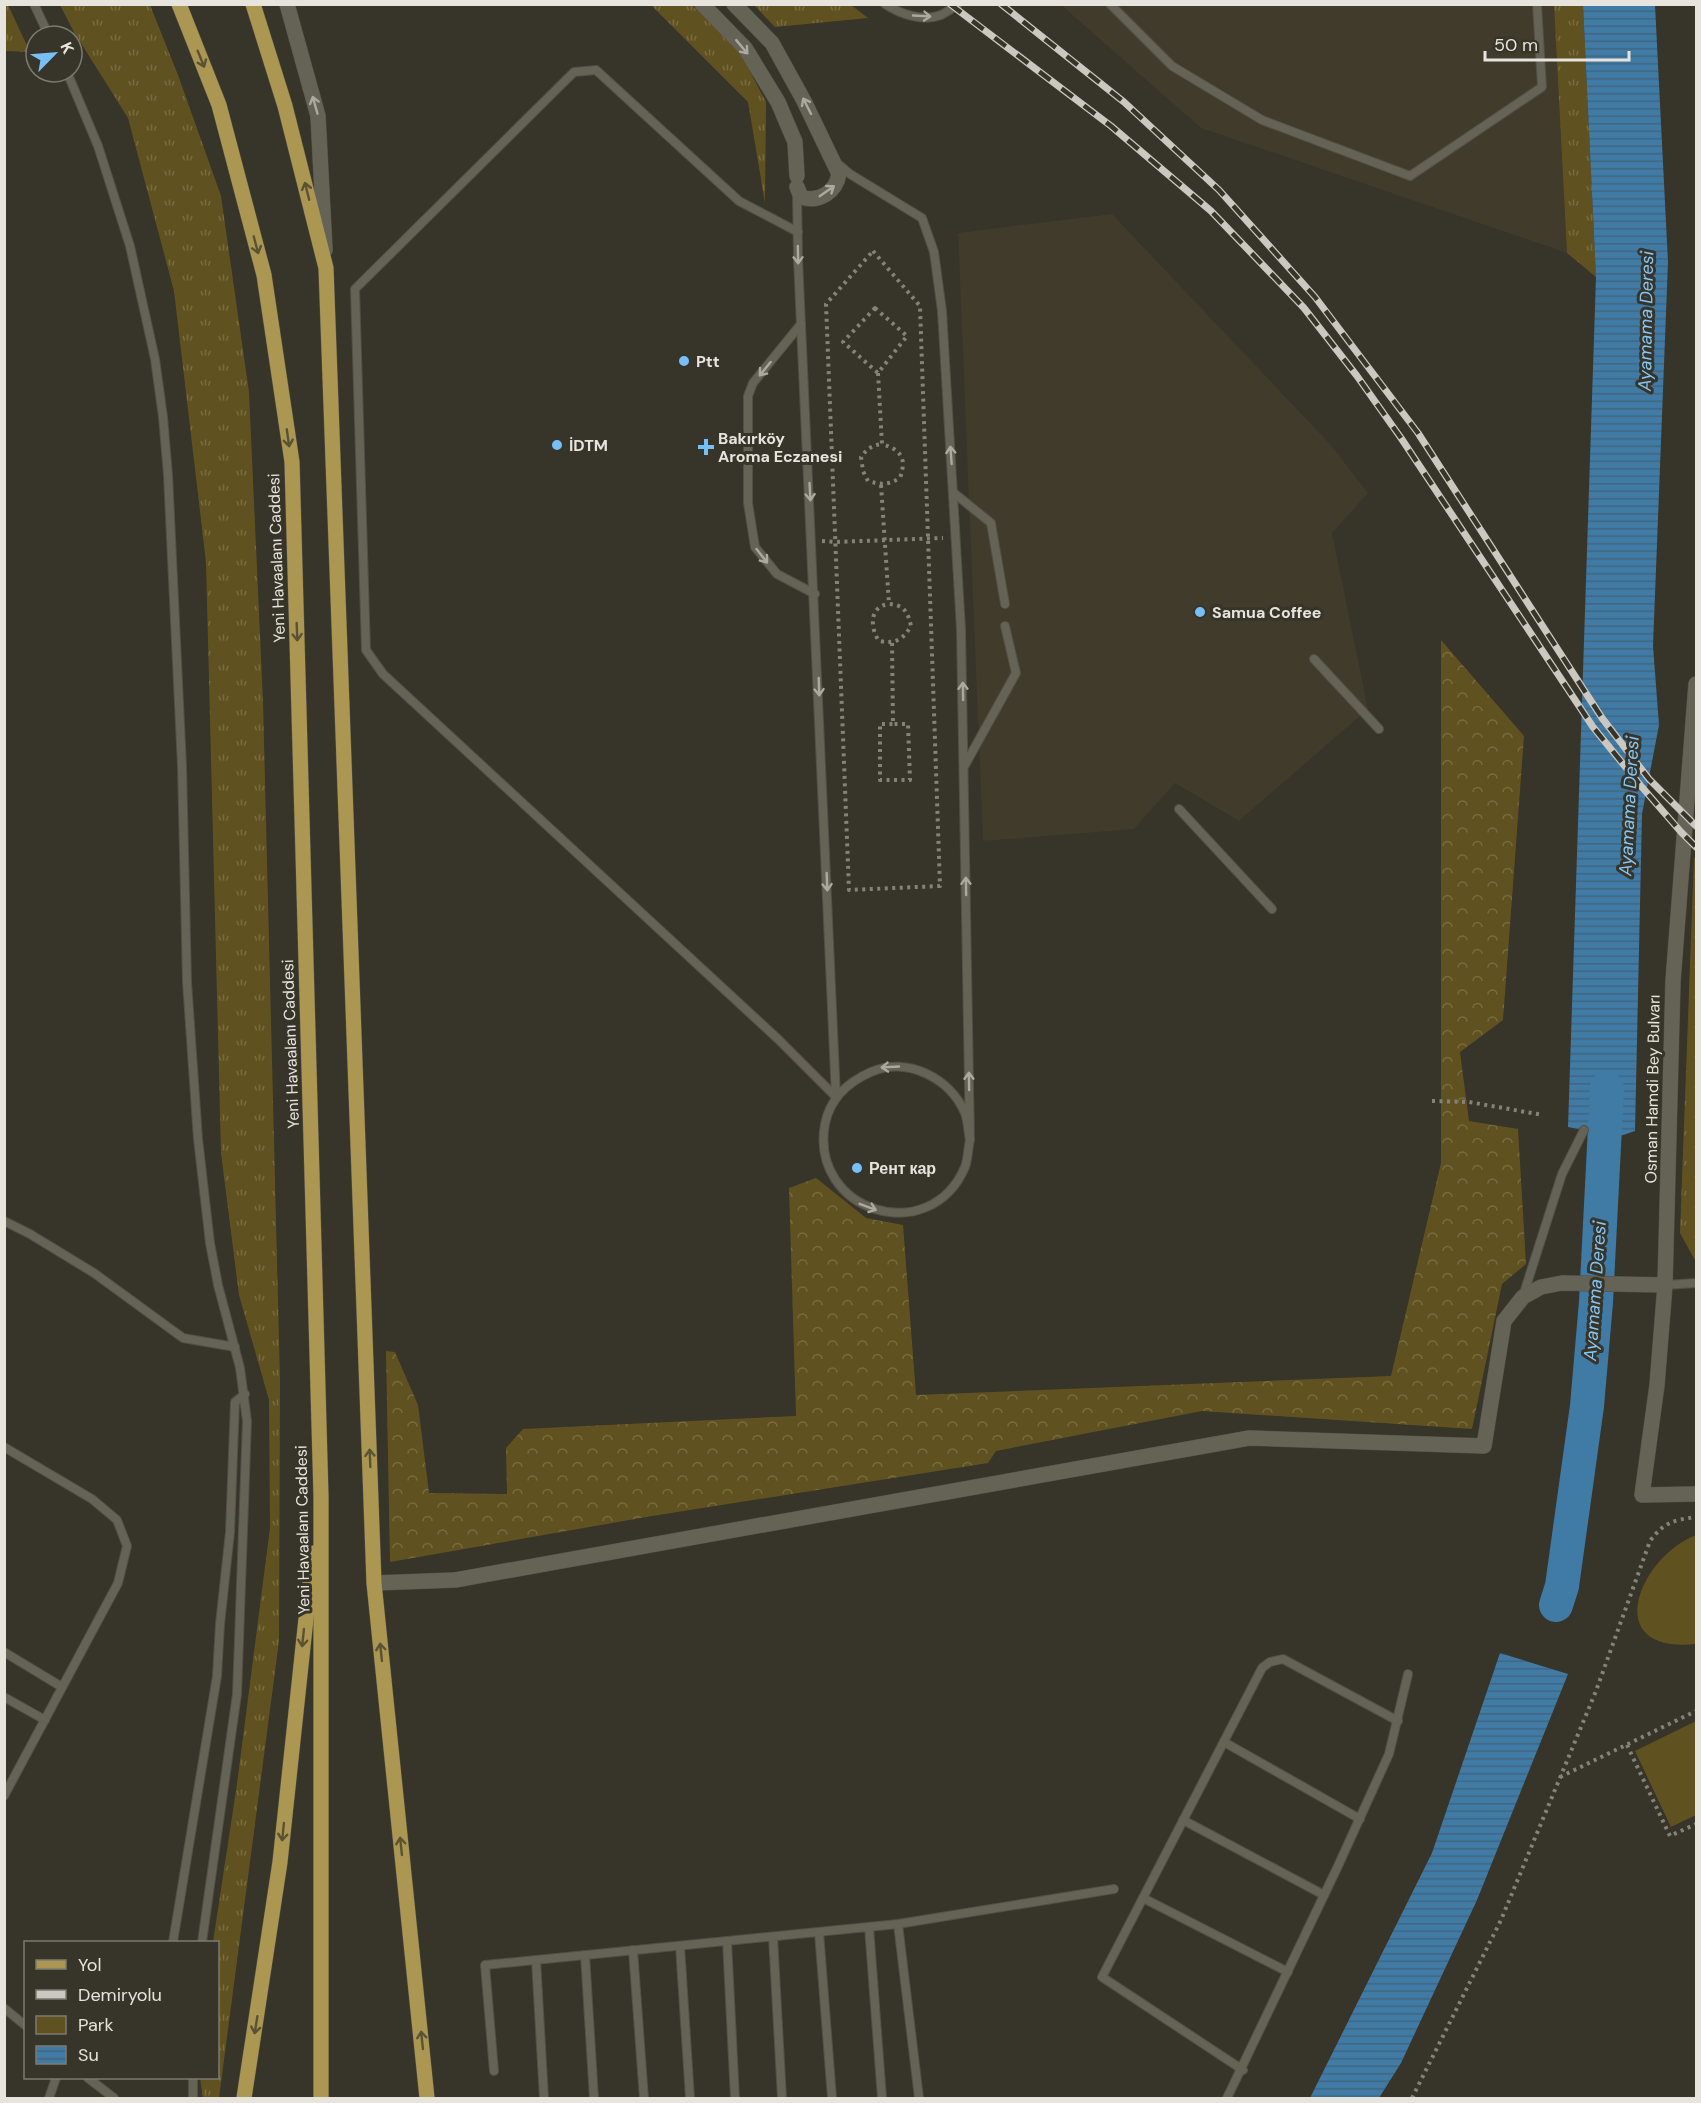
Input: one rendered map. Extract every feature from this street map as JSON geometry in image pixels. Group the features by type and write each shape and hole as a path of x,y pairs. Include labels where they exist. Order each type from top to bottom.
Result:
{"main road":[{"name":"Yeni Havaalanı Caddesi","path":"179,4 219,105 264,275 292,462 321,1496 321,2098"},
{"path":"253,4 285,106 326,268 374,1583 427,2098"},
{"path":"244,2098 280,1862 309,1579 321,1496"},
{"path":"425,2075 432,2098"}],"street":[{"path":"287,4 318,116 326,268"},
{"path":"702,4 745,48 778,102 795,142 797,182 801,197 809,199 828,193 837,184 838,174 804,101 771,43 734,4"},
{"name":"Osman Hamdi Bey Bulvarı","path":"1696,684 1673,981 1665,1285 1657,1385 1642,1495 1696,1494"},
{"path":"374,1583 455,1580 1249,1438 1484,1446 1504,1321 1523,1297 1541,1287 1562,1283 1665,1285"}],"lane":[{"path":"34,4 43,24"},
{"path":"885,4 894,10 921,18 940,15 958,4"},
{"path":"1110,4 1172,66 1262,120 1410,176 1542,87 1537,4"},
{"path":"798,232 739,201 596,70 574,72 355,289 366,650 383,674 779,1040 836,1097"},
{"path":"72,84 98,146 130,246 151,336 163,417 168,475 182,766 188,982 198,1139 210,1244 245,1394 247,1448 237,1694 202,1941"},
{"path":"832,159 850,174 922,218 934,252 942,311 961,629 970,1140 965,1165 953,1187 933,1204 909,1213 883,1212 858,1203 839,1186 826,1163 822,1138 826,1116 836,1097 855,1078 879,1068 906,1067 931,1075 951,1091 965,1114 970,1140"},
{"path":"797,182 801,324 836,1097"},
{"path":"801,324 753,383 748,396 748,503 755,547 777,574 815,594"},
{"path":"954,493 991,523 1005,604"},
{"path":"964,766 1016,673 1005,626"},
{"path":"1314,659 1380,729"},
{"path":"1179,809 1272,909"},
{"path":"1523,1297 1562,1174 1584,1130"},
{"path":"4,1221 46,1243 94,1273 183,1338 235,1347"},
{"path":"1665,1285 1696,1283"},
{"path":"173,1941 217,1676 230,1532 235,1401 245,1394"},
{"path":"4,1447 92,1499 117,1520 127,1546 118,1583 4,1796"},
{"path":"4,1652 62,1688"},
{"path":"1242,2070 1102,1977 1262,1668 1270,1662 1283,1659 1398,1721"},
{"path":"1227,2098 1389,1754 1408,1674"},
{"path":"4,1697 45,1720"},
{"path":"1224,1742 1360,1819"},
{"path":"1183,1820 1324,1895"},
{"path":"494,2071 485,1965 898,1924 1114,1889"},
{"path":"1143,1898 1288,1972"},
{"path":"898,1924 918,2098"},
{"path":"869,1927 882,2098"},
{"path":"819,1932 832,2098"},
{"path":"773,1937 782,2098"},
{"path":"727,1941 735,2098"},
{"path":"680,1946 690,2098"},
{"path":"633,1950 644,2098"},
{"path":"585,1955 594,2098"},
{"path":"536,1960 544,2098"},
{"path":"4,2008 24,2024"},
{"path":"50,2098 56,2079"},
{"path":"89,2079 114,2098"},
{"path":"193,2079 193,2098"}],"path":[{"path":"873,251 920,306 940,886 849,890 835,542 826,304 873,251"},
{"path":"878,373 843,342 875,308 908,336 878,373 882,444"},
{"path":"882,444 895,448 902,456 904,468 900,478 881,485 868,481 863,471 861,457 866,450 882,444"},
{"path":"881,485 889,604"},
{"path":"812,540 835,542 956,537"},
{"path":"883,604 889,604 898,605 904,609 911,626 905,637 892,643 879,641 871,624 875,612 883,604"},
{"path":"892,643 893,724"},
{"path":"880,724 893,724 908,724 910,780 880,780 880,724"},
{"path":"1432,1101 1469,1102 1543,1115"},
{"path":"1412,2098 1501,1920 1596,1692 1650,1541 1660,1527 1675,1520 1696,1516"},
{"path":"1560,1777 1696,1712"},
{"path":"1627,1745 1670,1836 1696,1824"}],"shaded area":[{"path":"1061,5 1554,5 1567,253 1201,128"},
{"path":"1112,214 1330,444 1368,493 1332,533 1368,709 1239,821 1175,783 1134,829 983,841 958,233"}],"green space":[{"path":"5,4 8,5 24,39 24,52 5,51"},
{"path":"60,5 150,5 178,75 221,196 249,392 263,702 280,1381 279,1641 219,2098 203,2098 200,2079 219,2079 219,1941 213,1941 237,1784 270,1528 269,1400 239,1295 221,1153 206,562 174,291 128,118 84,48 84,24 70,24"},
{"path":"651,5 692,5 741,54 766,102 765,203 748,102"},
{"path":"754,5 851,5 868,18 775,27"},
{"path":"1554,5 1583,5 1596,277 1567,253"},
{"path":"1441,640 1524,736 1503,1020 1460,1052 1469,1121 1518,1129 1526,1264 1502,1284 1472,1429 1202,1411 996,1451 988,1463 652,1516 390,1562 386,1351 395,1352 418,1405 429,1493 507,1494 506,1448 523,1429 796,1416 789,1188 816,1178 866,1218 903,1225 916,1395 1391,1376 1441,1163"},
{"path":"1694,857 1696,860 1696,1262 1680,1233"},
{"path":"1696,1535 1696,1644 1666,1643 1647,1634 1638,1620 1638,1602 1645,1582 1658,1563 1676,1546"},
{"path":"1696,1721 1696,1815 1671,1827 1635,1751"}],"water":[{"path":"1583,5 1655,5 1668,262 1653,646 1659,725 1642,814 1635,1131 1617,1137 1568,1127 1596,277"},
{"path":"1500,1653 1568,1674 1477,1900 1401,2063 1379,2098 1310,2098 1432,1853"}],"waterway":[{"name":"Ayamama Deresi","path":"1556,1605 1562,1586 1587,1406 1596,1302 1607,1088"}],"railway":[{"path":"950,4 1111,126 1211,211 1304,308 1357,376 1401,438 1593,727 1641,786 1696,847"},
{"path":"1001,4 1124,102 1219,190 1315,297 1418,433 1602,718 1649,779 1696,826"}],"place":[{"name":"Ptt","path":"684,361"},
{"name":"İDTM","path":"557,445"},
{"name":"Bakırköy Aroma Eczanesi","path":"706,447"},
{"name":"Samua Coffee","path":"1200,612"},
{"name":"Рент кар","path":"857,1168"}]}
